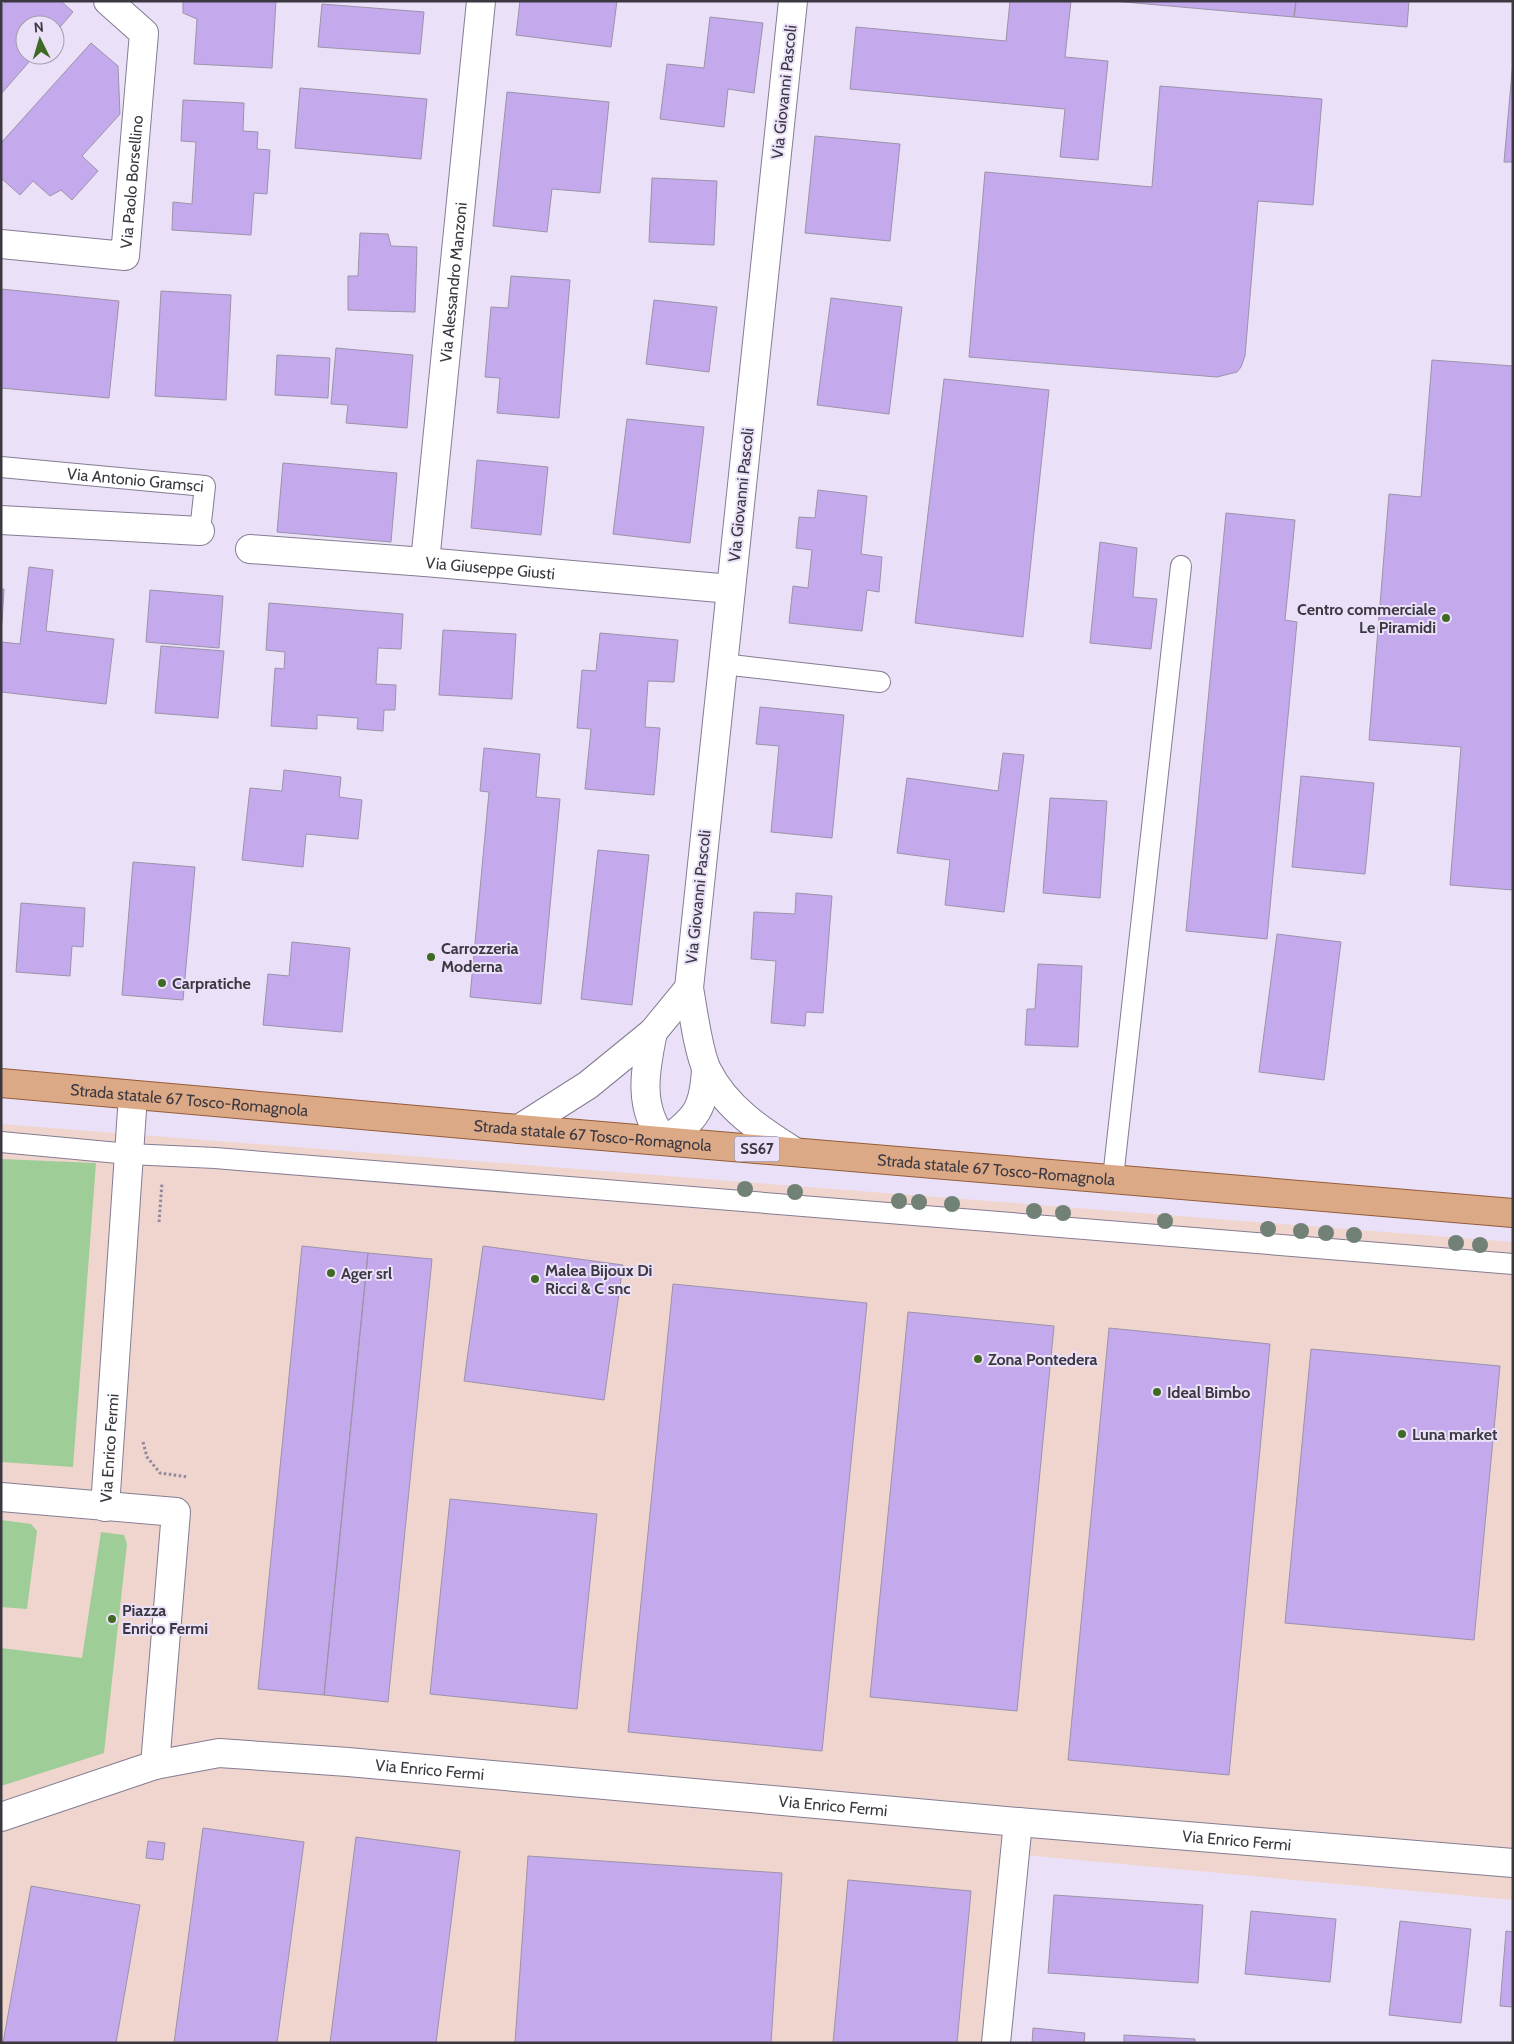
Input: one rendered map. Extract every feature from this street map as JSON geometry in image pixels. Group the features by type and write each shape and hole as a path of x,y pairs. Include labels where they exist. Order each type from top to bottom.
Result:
{"main road":[{"name":"Strada statale 67 Tosco-Romagnola","path":"1,1083 1513,1213"}],"street":[{"name":"Via Paolo Borsellino","path":"1,244 125,256 144,34 108,1"},
{"name":"Via Alessandro Manzoni","path":"425,562 481,1"},
{"name":"Via Giovanni Pascoli","path":"653,1032 647,1064 645,1097 652,1123 665,1141 687,1124 700,1106 705,1092 706,1069 689,988 793,1"},
{"name":"Via Antonio Gramsci","path":"1,520 200,531"},
{"name":"Via Giuseppe Giusti","path":"250,549 425,562 731,589"},
{"name":"Via Giovanni Pascoli","path":"519,1129 588,1085 653,1032 689,988"},
{"name":"Via Giovanni Pascoli","path":"706,1069 721,1092 739,1113 795,1152"},
{"name":"Via Enrico Fermi","path":"133,1095 105,1508 176,1512 155,1765"},
{"path":"1,1497 105,1508"},
{"name":"Via Enrico Fermi","path":"1,1817 155,1765 219,1753 348,1762 1018,1822 1513,1863"},
{"path":"996,2043 1018,1822"}],"lane":[{"name":"Via Antonio Gramsci","path":"1,467 205,486 200,531"},
{"path":"1113,1178 1181,566"},
{"path":"723,664 880,682"},
{"path":"1,1142 129,1154 165,1155 1513,1264"}],"path":[{"path":"158,1232 165,1155"},
{"path":"142,1433 147,1458 160,1473 188,1477"}],"shaded area":[{"path":"1,1124 1513,1242 1513,1900 1002,1853 982,2043 1,2043"}],"green space":[{"path":"1,1159 96,1163 73,1467 1,1462"},
{"path":"1,1520 31,1524 37,1531 27,1609 1,1607"},
{"path":"101,1532 124,1535 127,1544 104,1753 1,1786 1,1648 82,1658"}],"building":[{"path":"6,1 61,1 73,12 65,21 65,15 15,15 15,65 26,65 1,94 1,7"},
{"path":"183,1 276,1 272,68 194,64 197,19 183,13"},
{"path":"520,1 617,1 611,47 516,35"},
{"path":"1010,1 1071,1 1065,57 1108,61 1098,160 1060,157 1065,109 850,89 856,27 1006,41"},
{"path":"1113,1 1296,1 1294,17"},
{"path":"1296,1 1409,1 1407,27 1294,17"},
{"path":"322,4 424,12 420,54 318,47"},
{"path":"710,17 763,23 754,93 728,89 724,127 660,119 667,64 704,68"},
{"path":"91,43 118,66 120,114 82,156 98,171 72,200 61,190 50,196 33,181 20,195 1,178 1,143"},
{"path":"1513,61 1513,162 1504,162"},
{"path":"1160,86 1322,99 1313,205 1258,201 1245,356 1241,367 1237,372 1217,377 969,357 985,172 1152,187"},
{"path":"300,88 427,99 421,159 295,148"},
{"path":"507,92 609,102 600,193 552,189 547,232 493,226"},
{"path":"183,100 244,103 243,131 258,132 257,149 270,150 267,194 254,193 251,235 172,230 173,202 192,204 196,142 181,141"},
{"path":"815,136 900,144 890,241 805,233"},
{"path":"652,178 717,181 714,245 649,242"},
{"path":"360,233 388,234 391,246 417,247 415,312 348,310 348,276 358,276"},
{"path":"511,276 570,280 559,418 497,413 500,378 485,377 491,307 508,308"},
{"path":"1,289 119,301 109,398 1,388"},
{"path":"161,291 231,295 226,400 155,396"},
{"path":"831,298 902,307 889,414 817,405"},
{"path":"654,300 717,307 709,372 646,364"},
{"path":"336,348 413,355 407,428 346,423 348,405 331,404"},
{"path":"277,355 330,358 328,398 275,395"},
{"name":"Centro commerciale Le Piramidi","path":"1432,360 1513,366 1513,890 1450,885 1461,747 1369,740 1389,494 1421,497"},
{"path":"944,379 1049,390 1023,637 915,623"},
{"path":"627,419 704,427 690,543 613,534"},
{"path":"477,460 548,467 541,535 471,528"},
{"path":"283,463 397,473 391,542 277,532"},
{"path":"818,490 867,496 861,554 882,557 879,592 867,590 862,631 789,623 793,586 808,588 812,550 796,548 799,517 815,518"},
{"path":"1226,513 1295,520 1285,620 1297,622 1267,939 1186,931"},
{"path":"1100,542 1137,548 1133,597 1157,599 1151,649 1090,643"},
{"path":"29,567 53,570 46,631 114,639 106,704 1,692 1,642 20,644"},
{"path":"1,589 4,589 2,623 1,623"},
{"path":"150,590 223,596 219,648 146,642"},
{"path":"269,603 403,614 401,649 378,648 376,684 396,685 395,710 384,710 383,731 357,729 358,718 317,715 317,729 271,726 275,668 284,669 285,652 266,650"},
{"path":"443,630 516,634 512,699 439,695"},
{"path":"600,633 678,640 674,682 648,681 645,727 660,728 654,795 585,789 591,729 577,728 582,670 596,671"},
{"path":"161,646 224,651 218,718 155,713"},
{"path":"760,707 844,715 832,838 771,832 779,746 756,744"},
{"path":"484,748 540,754 536,797 560,799 541,1004 470,997 489,792 480,791"},
{"path":"1003,753 1024,755 1004,912 945,905 950,860 897,853 907,778 998,791"},
{"path":"284,770 341,777 339,797 362,800 358,839 306,834 303,867 242,860 250,788 282,791"},
{"path":"1301,776 1374,783 1365,874 1292,867"},
{"path":"1050,798 1107,801 1100,898 1043,893"},
{"path":"598,850 649,855 632,1005 581,999"},
{"path":"133,862 195,867 183,1000 122,995"},
{"path":"796,893 832,896 823,1013 806,1012 805,1026 771,1023 776,961 751,959 754,912 795,914"},
{"path":"21,903 85,908 83,947 72,946 70,976 16,972"},
{"path":"1277,934 1341,942 1324,1080 1259,1072"},
{"path":"292,942 350,948 342,1032 263,1025 268,974 289,976"},
{"path":"1038,964 1082,966 1078,1047 1025,1045 1027,1009 1035,1009"},
{"path":"302,1246 368,1253 324,1695 258,1689"},
{"path":"483,1246 623,1265 604,1400 464,1381"},
{"path":"368,1253 432,1259 388,1702 324,1695"},
{"path":"673,1284 867,1303 822,1751 628,1732"},
{"path":"908,1312 1054,1326 1017,1711 870,1697"},
{"path":"1109,1328 1270,1344 1229,1775 1068,1760"},
{"path":"1311,1349 1500,1366 1474,1640 1285,1623"},
{"path":"450,1499 597,1514 577,1709 430,1694"},
{"path":"203,1828 304,1842 277,2043 174,2043"},
{"path":"356,1837 460,1851 436,2043 330,2043"},
{"path":"148,1841 165,1843 163,1860 146,1858"},
{"path":"528,1856 782,1873 771,2043 515,2043"},
{"path":"848,1880 971,1891 957,2043 833,2043"},
{"path":"31,1886 140,1905 116,2043 3,2043"},
{"path":"1054,1895 1203,1905 1198,1983 1048,1973"},
{"path":"1251,1911 1336,1919 1330,1982 1245,1974"},
{"path":"1400,1921 1471,1929 1461,2023 1389,2015"},
{"path":"1506,1931 1513,1932 1513,2007 1500,2006"},
{"path":"1033,2028 1085,2033 1084,2043 1032,2043"},
{"path":"1124,2035 1195,2039 1195,2043 1124,2043"}],"place":[{"name":"Centro commerciale Le Piramidi","path":"1446,618"},
{"name":"Carrozzeria Moderna","path":"431,957"},
{"name":"Carpratiche","path":"162,983"},
{"name":"Ager srl","path":"331,1273"},
{"name":"Malea Bijoux Di Ricci & C snc","path":"535,1279"},
{"name":"Zona Pontedera","path":"978,1359"},
{"name":"Ideal Bimbo","path":"1157,1392"},
{"name":"Luna market","path":"1402,1434"},
{"name":"Piazza Enrico Fermi","path":"112,1619"}]}
